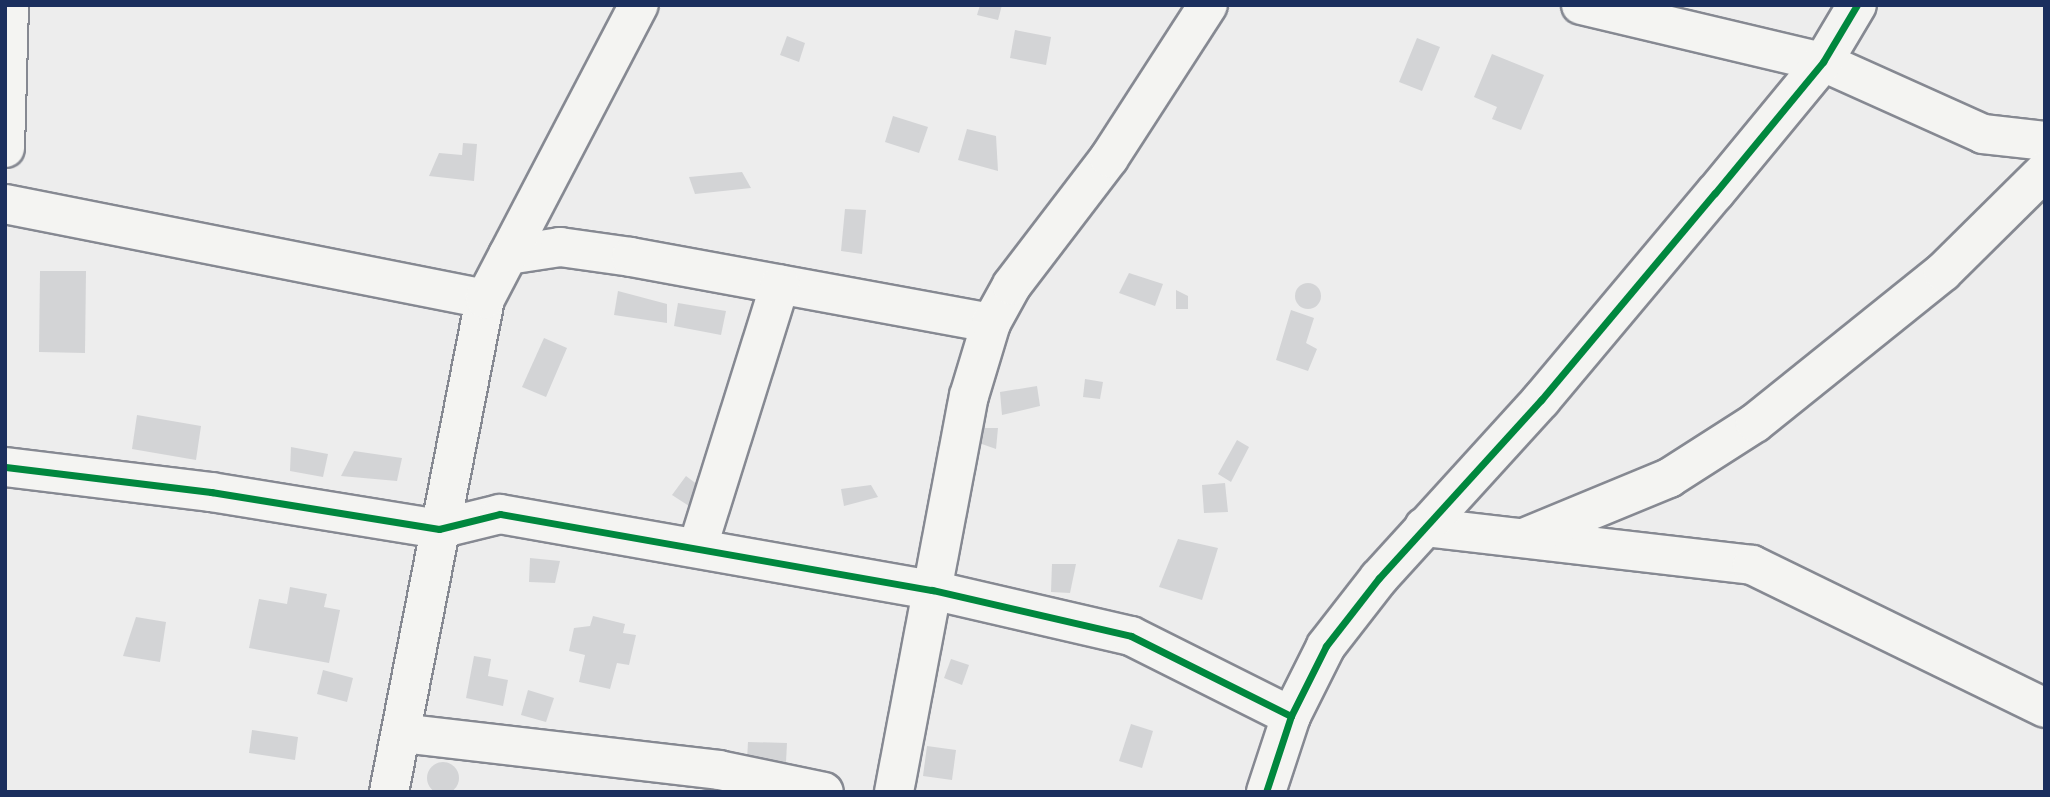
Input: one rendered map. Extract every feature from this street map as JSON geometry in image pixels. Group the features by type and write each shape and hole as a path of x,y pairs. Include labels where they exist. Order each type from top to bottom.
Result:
{"street":[{"path":"5,148 9,5"},
{"path":"389,792 485,299 639,5"},
{"path":"894,792 969,396 991,323 1012,285 1109,158 1208,5"},
{"path":"1581,5 1823,62 1983,134 2045,141"},
{"path":"1266,792 1290,716 1326,646 1424,527 1541,400 1823,62 1857,5"},
{"path":"1520,539 1670,478 1755,423 1943,272 2045,171"},
{"path":"5,204 485,299"},
{"path":"508,255 560,247 991,323"},
{"path":"698,546 780,285"},
{"path":"5,467 211,492 439,529 500,514 698,546 932,590 1131,636 1290,716"},
{"path":"1424,527 1752,565 2045,708"},
{"path":"401,733 719,770 824,792"}],"building":[{"path":"980,5 1002,5 998,20 977,15"},
{"path":"1015,30 1051,37 1046,65 1010,58"},
{"path":"787,36 805,43 799,62 780,55"},
{"path":"1417,38 1440,47 1422,91 1399,82"},
{"path":"1492,54 1544,75 1521,130 1492,119 1497,107 1474,97"},
{"path":"893,116 928,127 919,153 885,142"},
{"path":"967,129 996,136 998,171 958,160"},
{"path":"463,143 477,144 474,181 429,176 439,153 462,155"},
{"path":"742,172 751,188 695,194 689,177"},
{"path":"845,209 866,210 862,254 841,251"},
{"path":"40,271 86,271 85,353 39,352"},
{"path":"1129,273 1163,284 1155,306 1119,293"},
{"path":"1308,283 1317,287 1321,296 1317,305 1308,309 1299,305 1295,296 1299,287"},
{"path":"1176,290 1188,296 1188,309 1176,309"},
{"path":"618,291 667,304 667,323 614,315"},
{"path":"678,303 726,311 721,335 674,326"},
{"path":"1291,310 1314,318 1306,343 1317,349 1308,371 1276,360"},
{"path":"544,338 567,348 546,397 522,387"},
{"path":"1085,379 1103,382 1100,399 1083,397"},
{"path":"1037,386 1040,406 1002,415 1000,392"},
{"path":"137,415 201,426 196,460 132,449"},
{"path":"981,428 998,428 996,449 979,443"},
{"path":"1237,440 1249,447 1231,482 1218,474"},
{"path":"291,447 328,454 323,477 290,471"},
{"path":"354,451 402,458 397,481 341,476"},
{"path":"686,476 698,485 689,506 672,495"},
{"path":"1225,483 1228,512 1204,513 1202,485"},
{"path":"871,485 878,497 844,506 841,489"},
{"path":"1178,539 1218,548 1202,600 1159,587"},
{"path":"530,558 560,561 555,583 529,582"},
{"path":"1052,564 1076,564 1070,593 1051,592"},
{"path":"290,587 327,594 324,607 340,610 329,663 249,648 259,599 287,604"},
{"path":"593,616 625,624 623,633 636,635 629,665 617,663 610,689 579,682 585,655 569,651 574,628 590,626"},
{"path":"136,617 166,622 160,662 123,656"},
{"path":"474,656 491,659 488,676 508,680 503,706 466,698"},
{"path":"951,659 969,665 962,685 944,678"},
{"path":"323,670 353,678 347,702 317,694"},
{"path":"528,690 554,698 546,722 521,715"},
{"path":"1131,724 1153,731 1142,768 1119,761"},
{"path":"252,730 298,737 295,760 249,753"},
{"path":"748,742 787,743 786,762 747,760"},
{"path":"927,746 956,750 952,780 923,776"},
{"path":"443,762 454,767 459,778 454,789 443,794 432,789 427,778 432,767"}],"cycle path":[{"path":"1266,792 1291,716 1326,646 1379,578 1541,400 1715,193 1823,62 1857,5"},
{"path":"5,467 211,492 439,529 500,514 932,590 1131,636 1291,716"}]}
